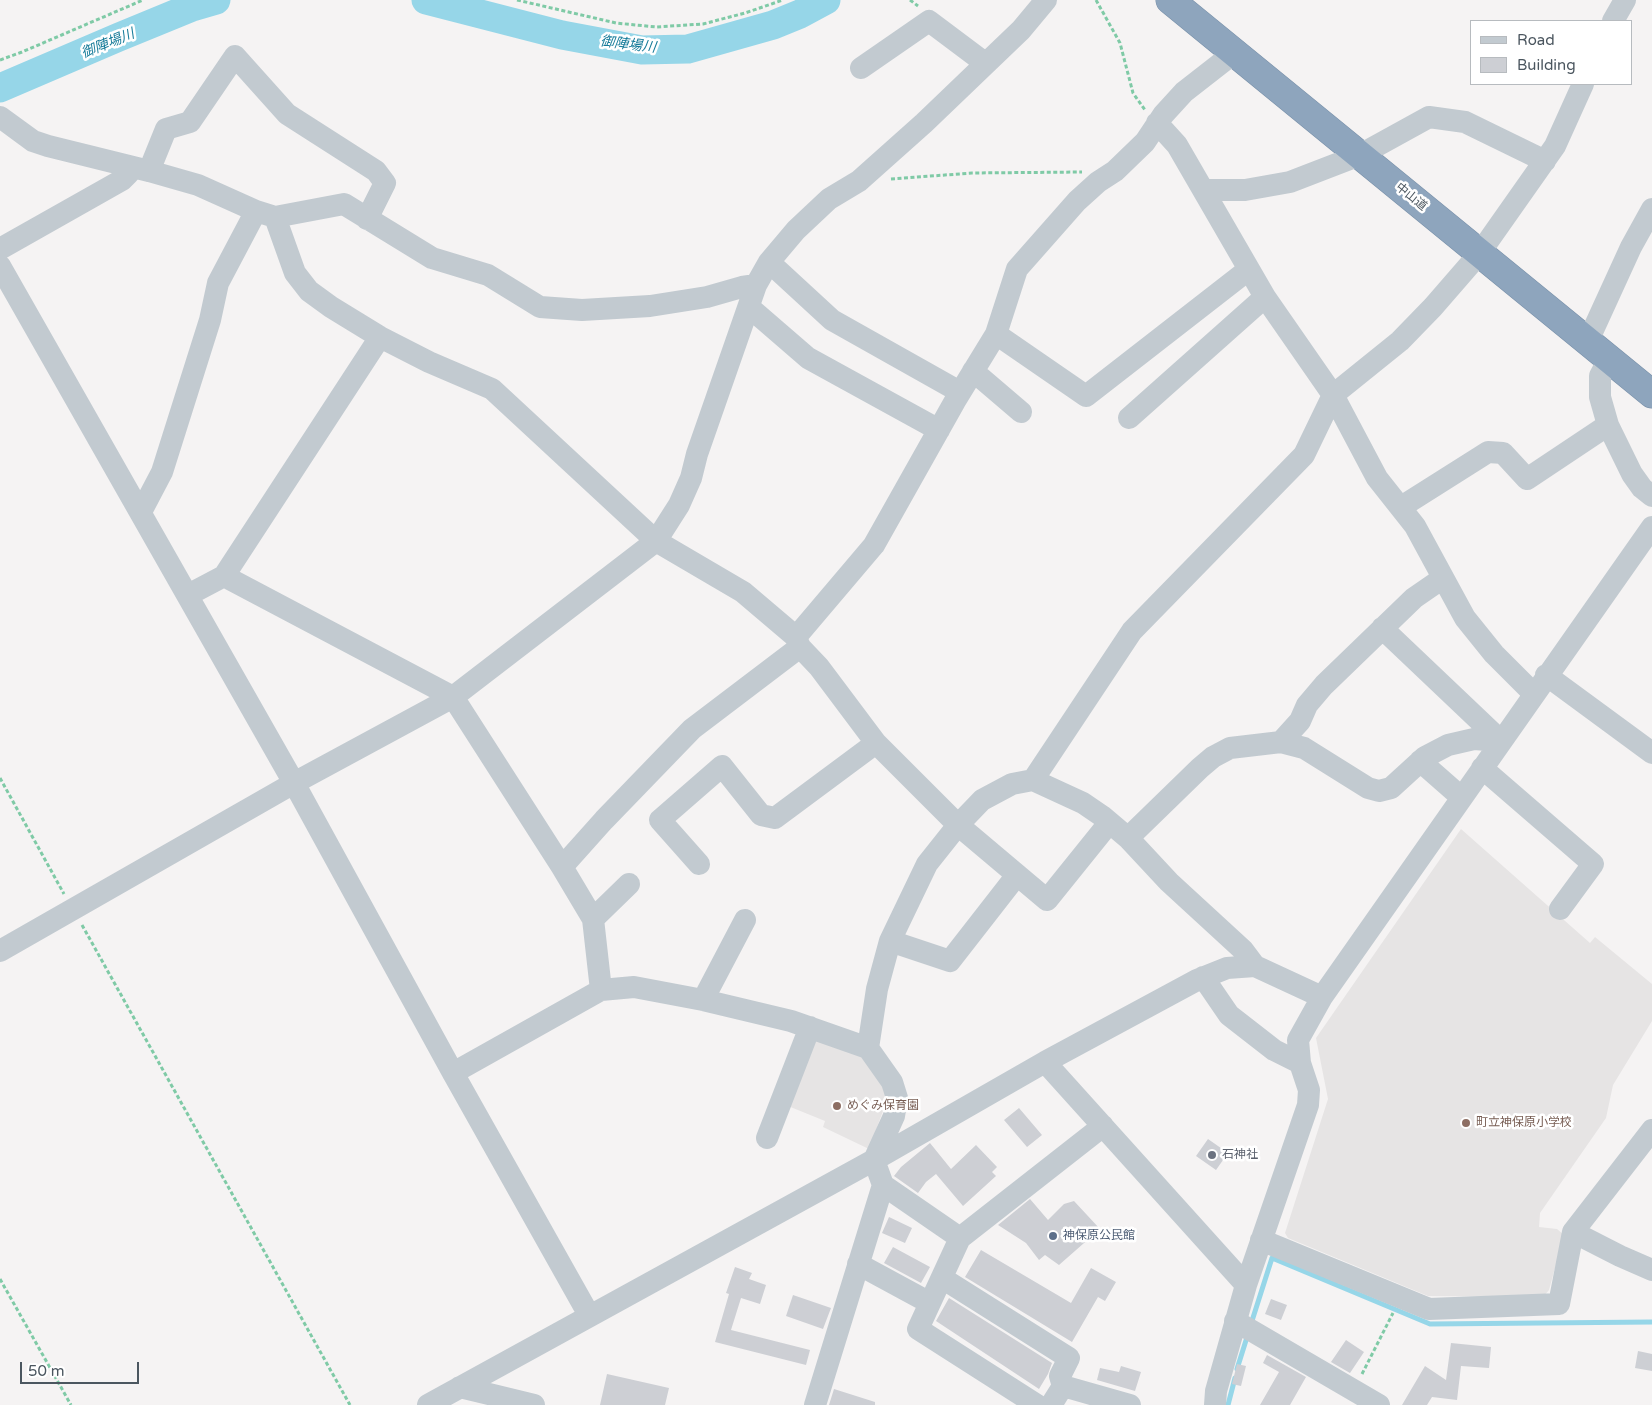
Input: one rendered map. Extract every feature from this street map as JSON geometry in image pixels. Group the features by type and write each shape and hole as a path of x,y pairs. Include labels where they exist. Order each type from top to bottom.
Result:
{"highway":[{"name":"中山道","path":"1170,0 1652,394"}],"street":[{"path":"0,951 294,784 453,697 656,542 679,505 691,478 697,454 756,285 769,262 796,230 829,199 859,181 924,123 1021,30 1046,0"},
{"path":"1614,20 1625,0"},
{"path":"861,68 930,21 985,63"},
{"path":"562,867 604,820 692,729 798,642 874,545 960,392 996,334 1017,269 1078,201 1098,182 1115,171 1145,142 1184,92 1234,53"},
{"path":"0,249 139,169 166,129 190,122 235,56 287,114 376,171 385,183 367,219"},
{"path":"1033,780 1132,631 1304,455 1333,395 1400,341 1433,308 1479,254 1555,146 1583,85"},
{"path":"1204,190 1245,190 1290,182 1360,155 1429,117 1465,122 1545,161"},
{"path":"0,118 33,141 198,186 266,214 344,204 432,258 488,275 540,307 582,310 650,306 707,297 756,285"},
{"path":"1158,123 1177,145 1248,270 1333,395 1376,478 1415,526 1465,618 1494,654 1534,694"},
{"path":"1588,341 1631,247 1652,209"},
{"path":"266,214 295,272 309,291 380,337 429,362 492,389 656,542 743,592 798,642 876,743 958,825 1047,900 1109,823"},
{"path":"141,512 162,472 210,320 218,283 266,214"},
{"path":"769,262 832,320 960,392"},
{"path":"0,266 188,595 453,1073 590,1315"},
{"path":"996,334 1086,396 1248,270"},
{"path":"1128,418 1266,297"},
{"path":"749,307 808,358 939,430"},
{"path":"188,595 224,576 380,337"},
{"path":"1609,359 1600,376 1600,397 1608,426 1632,474 1642,488 1652,496"},
{"path":"973,371 1021,412"},
{"path":"1401,507 1488,452 1503,452 1527,479 1608,426"},
{"path":"1215,1405 1216,1391 1246,1285 1308,1105 1309,1090 1300,1063 1298,1040 1322,997 1546,675 1652,527"},
{"path":"224,576 453,697 562,867 593,919 601,990"},
{"path":"1280,742 1300,721 1307,705 1324,685 1414,598 1443,578"},
{"path":"1382,628 1500,741"},
{"path":"1546,675 1652,753"},
{"path":"1128,838 1200,768 1213,757 1230,748 1280,742 1304,748 1368,788 1379,791 1391,788 1420,761 1448,745 1474,739 1500,741"},
{"path":"699,864 660,820 722,766 761,815 775,818 876,743"},
{"path":"1420,761 1461,797"},
{"path":"1482,768 1593,864 1560,909"},
{"path":"868,1048 877,989 890,941 927,864 958,825 982,800 1012,784 1033,780 1083,804 1102,816 1128,838 1169,882 1243,950 1255,966 1322,997"},
{"path":"890,941 950,961 1017,875"},
{"path":"593,919 629,884"},
{"path":"703,1000 745,920"},
{"path":"428,1405 874,1160 1045,1062 1203,977 1227,968 1255,966"},
{"path":"1203,977 1229,1015 1274,1050 1300,1063"},
{"path":"453,1073 601,990 634,988 703,1000 810,1027 868,1048 892,1082 897,1098 894,1116 874,1160 883,1185 960,1238"},
{"path":"768,1138 810,1027"},
{"path":"1045,1062 1246,1285"},
{"path":"1037,1405 918,1329 960,1238 1102,1126"},
{"path":"1261,1240 1429,1309 1559,1304 1573,1232 1652,1130"},
{"path":"815,1405 883,1185"},
{"path":"1573,1232 1652,1270"},
{"path":"858,1264 930,1303"},
{"path":"942,1278 1069,1358 1060,1376 1057,1396 1130,1405"},
{"path":"1235,1321 1379,1405"},
{"path":"460,1387 534,1405"}],"path":[{"path":"0,60 143,0"},
{"path":"517,0 616,23 656,27 703,24 745,13 783,0"},
{"path":"1096,0 1120,43 1133,93 1148,114 1158,123"},
{"path":"859,181 972,173 1115,171"},
{"path":"0,778 350,1405"},
{"path":"0,1279 71,1405"},
{"path":"1353,1390 1394,1312"}],"shaded area":[{"path":"1461,829 1590,943 1595,937 1652,984 1652,1021 1613,1085 1606,1118 1540,1213 1539,1227 1557,1229 1564,1235 1549,1290 1543,1297 1428,1296 1288,1238 1285,1233 1328,1099 1316,1038"},
{"path":"812,1033 857,1049 887,1093 887,1100 869,1149 823,1127 825,1121 788,1106"}],"building":[{"path":"1019,1108 1042,1135 1027,1147 1004,1120"},
{"name":"石神社","path":"1208,1139 1228,1153 1216,1170 1196,1156"},
{"path":"930,1143 951,1169 976,1145 997,1167 992,1172 996,1176 963,1206 936,1174 926,1182 918,1193 894,1176 901,1167"},
{"name":"神保原公民館","path":"1030,1199 1048,1220 1064,1204 1074,1201 1100,1229 1059,1265 1045,1255 1039,1260 1026,1243 998,1225"},
{"path":"889,1217 912,1228 905,1243 882,1233"},
{"path":"893,1247 930,1267 921,1283 884,1263"},
{"path":"981,1250 1071,1303 1091,1268 1116,1282 1105,1301 1098,1297 1072,1342 965,1277"},
{"path":"735,1267 752,1273 749,1279 766,1285 760,1304 741,1298 731,1330 810,1350 806,1365 715,1342 729,1294 726,1293"},
{"path":"793,1295 831,1308 823,1329 786,1316"},
{"path":"949,1298 1052,1363 1039,1389 936,1321"},
{"path":"1271,1299 1287,1305 1281,1320 1265,1314"},
{"path":"1346,1340 1364,1352 1350,1373 1331,1362"},
{"path":"1451,1343 1491,1347 1489,1368 1461,1366 1457,1400 1432,1397 1427,1405 1402,1405 1425,1366 1446,1380"},
{"path":"1638,1351 1652,1354 1652,1371 1635,1368"},
{"path":"1267,1355 1306,1377 1290,1405 1260,1405 1279,1372 1263,1363"},
{"path":"1237,1364 1246,1366 1241,1386 1232,1384"},
{"path":"1121,1366 1141,1372 1135,1391 1097,1380 1100,1368 1119,1372"},
{"path":"607,1374 669,1388 665,1405 600,1405"},
{"path":"834,1389 875,1402 875,1405 829,1405"}],"waterway":[{"name":"御陣場川","path":"0,88 192,7 216,0"},
{"name":"御陣場川","path":"426,0 562,35 642,50 688,49 773,25 800,14 826,0"},
{"path":"1251,1324 1272,1258 1430,1324 1652,1322"},
{"path":"1237,1369 1248,1334"},
{"path":"1228,1405 1235,1378"}],"place":[{"name":"めぐみ保育園","path":"837,1106"},
{"name":"町立神保原小学校","path":"1466,1123"},
{"name":"石神社","path":"1212,1155"},
{"name":"神保原公民館","path":"1053,1236"}]}
